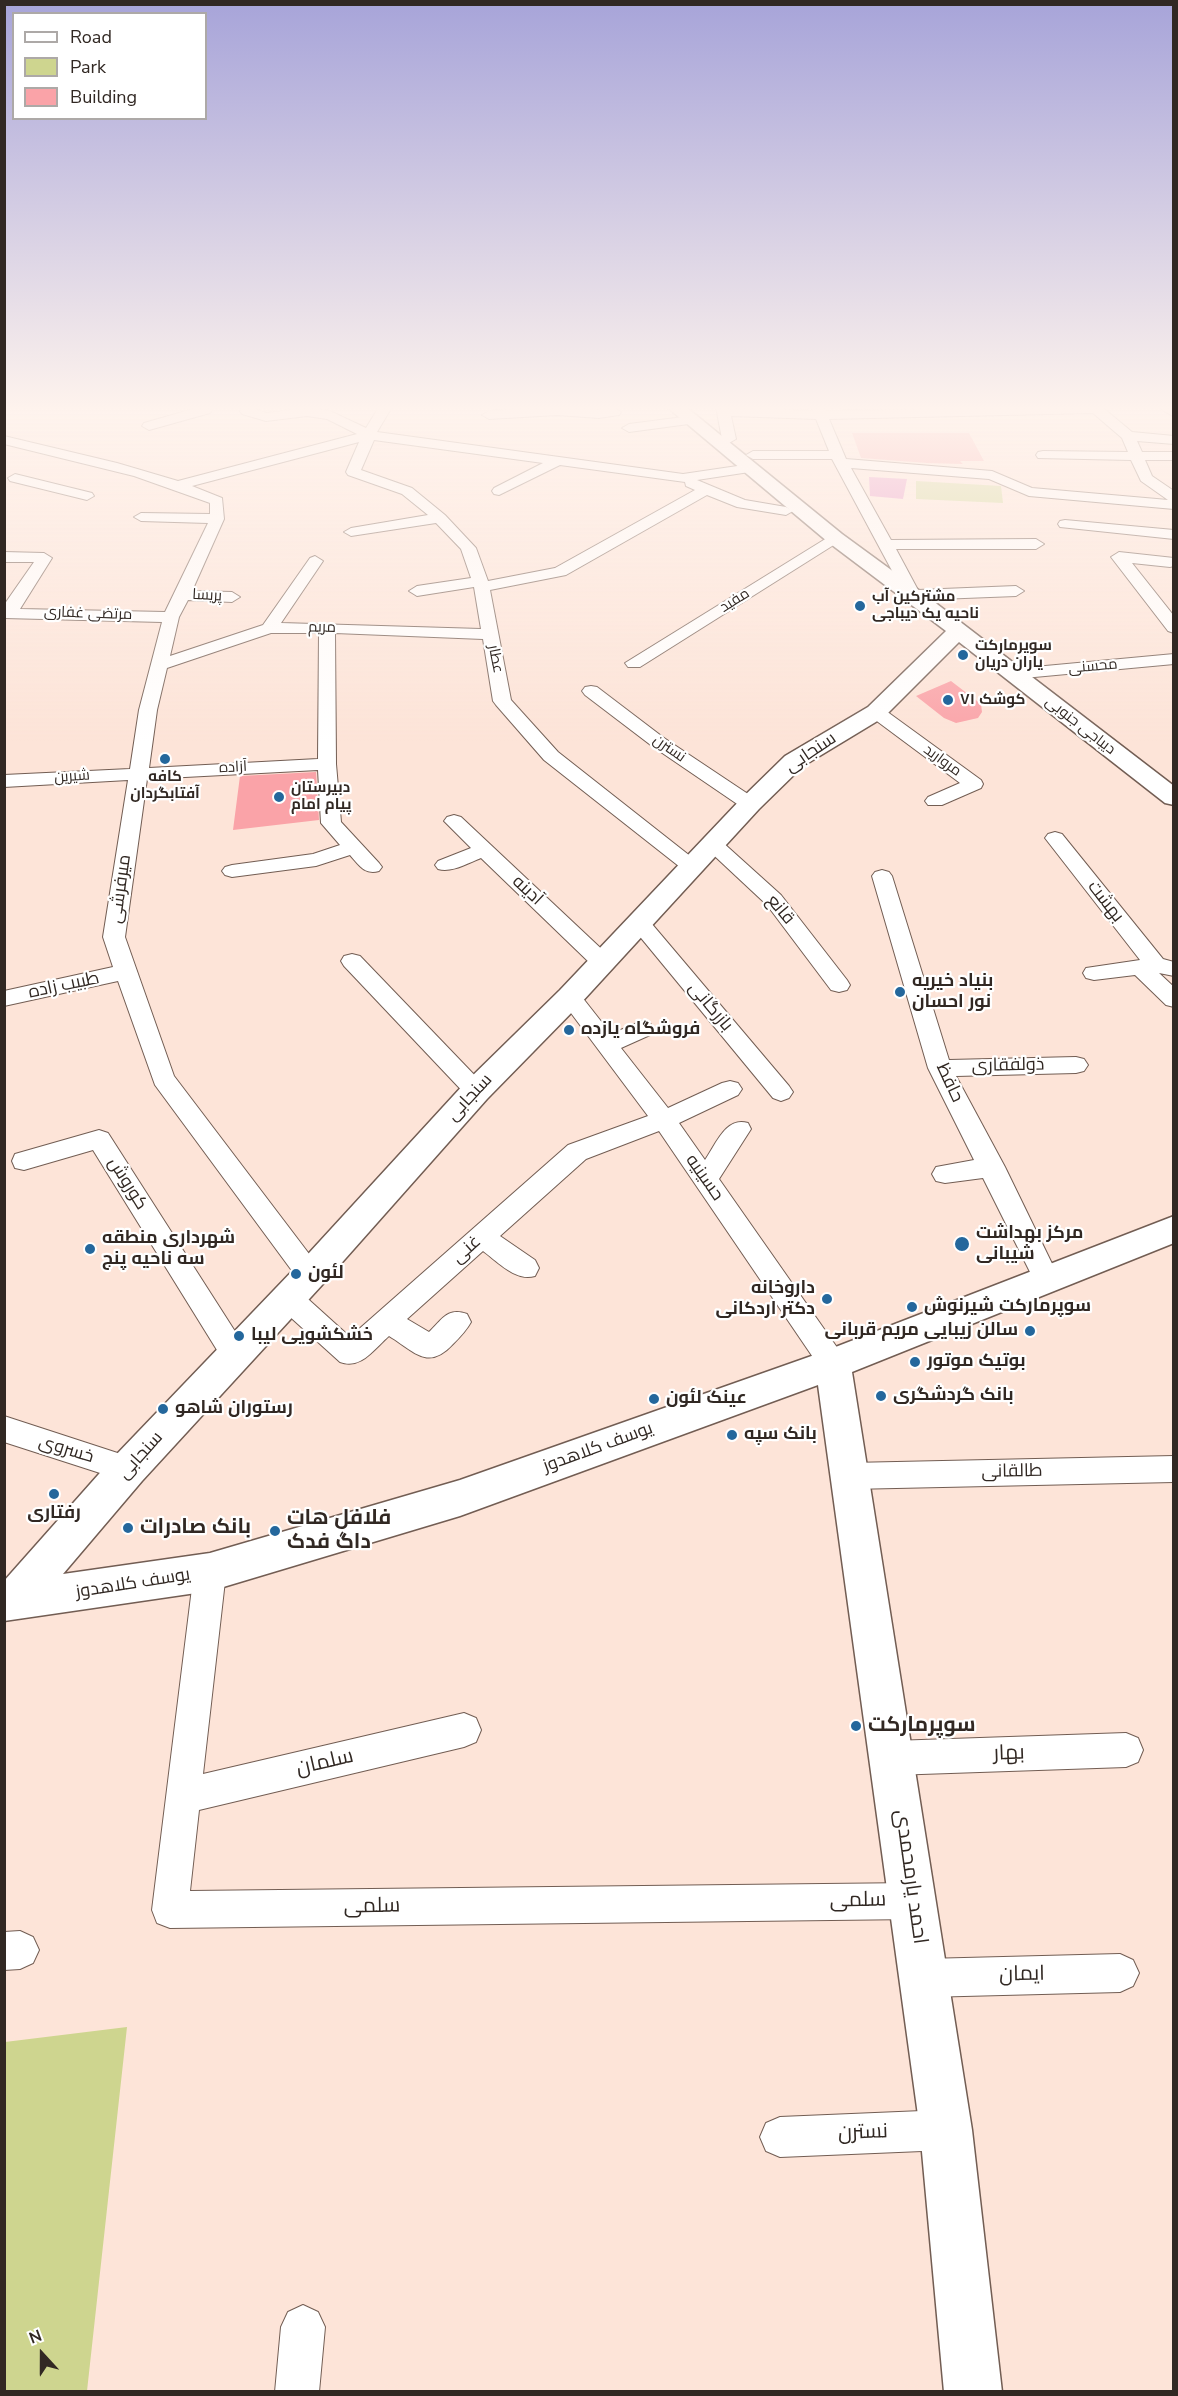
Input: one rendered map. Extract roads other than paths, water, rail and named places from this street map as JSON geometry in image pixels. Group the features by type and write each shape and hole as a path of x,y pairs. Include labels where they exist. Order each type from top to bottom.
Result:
{"street":[{"path":"210,519 217,519"},
{"name":"میرفرشی","path":"217,519 207,547 171,617 148,710 114,937 124,972 163,1078 310,1275"},
{"path":"351,532 435,519"},
{"name":"عطار","path":"441,519 468,548 481,584 502,701 551,756 692,867"},
{"path":"417,591 560,572 654,519"},
{"name":"دیباجی جنوبی","path":"814,519 835,538 913,595 1173,798"},
{"path":"872,519 913,595 1016,591"},
{"path":"1065,524 1173,535"},
{"name":"مفید","path":"634,663 835,538"},
{"path":"886,544 1036,543"},
{"path":"4,556 44,558 6,612"},
{"path":"1170,562 1119,557 1173,628"},
{"path":"269,628 315,561"},
{"name":"پریسا","path":"182,595 232,597"},
{"name":"مرتضی غفاری","path":"6,612 171,617"},
{"name":"مریم","path":"159,666 269,628 491,634"},
{"path":"327,628 327,764 331,823 372,867"},
{"name":"سنجابی","path":"9,1602 476,1091 570,997 601,961 750,804 794,761 876,712 958,631"},
{"name":"محسنی","path":"1013,674 1173,659"},
{"name":"نسترن","path":"591,691 658,742 750,804"},
{"name":"مروارید","path":"876,712 974,784 935,801"},
{"name":"آزاده","path":"139,772 327,764"},
{"name":"شیرین","path":"4,781 139,772"},
{"name":"آدینه","path":"453,821 601,961"},
{"name":"بهشت","path":"1055,838 1156,967 1173,1000"},
{"name":"قانع","path":"712,844 774,900 839,985"},
{"path":"232,871 316,860 353,847"},
{"path":"445,865 484,850"},
{"name":"حافظ","path":"882,876 940,1068 992,1167 1046,1278"},
{"name":"بازرگانی","path":"639,922 781,1092"},
{"path":"352,961 476,1091"},
{"path":"1094,973 1156,967"},
{"name":"طبیب زاده","path":"4,999 124,972"},
{"name":"حسینیه","path":"570,997 664,1120 832,1364"},
{"path":"606,1045 642,1029"},
{"name":"ذولفقاری","path":"940,1068 1076,1065"},
{"name":"غنی","path":"288,1298 350,1354 577,1152 664,1120 730,1089"},
{"path":"705,1180 739,1129"},
{"name":"کوروش","path":"24,1161 99,1139 235,1355"},
{"path":"945,1174 992,1167"},
{"name":"یوسف کلاهدوز","path":"9,1602 210,1572 460,1498 832,1364 1173,1229"},
{"path":"482,1237 526,1268"},
{"path":"387,1321 432,1348 457,1322"},
{"name":"احمد یارمحمدی","path":"832,1364 925,1977 946,2130 973,2391"},
{"name":"خسروی","path":"4,1430 129,1469"},
{"name":"طالقانی","path":"850,1476 1173,1469"},
{"name":"سلمی","path":"210,1572 170,1910 914,1901"},
{"name":"سلمان","path":"185,1796 464,1730"},
{"name":"بهار","path":"892,1758 1126,1750"},
{"name":"ایمان","path":"925,1977 1120,1973"},
{"name":"نسترن","path":"780,2137 946,2130"},
{"path":"297,2391 303,2327"}],"place":[{"name":"مشترکین آب ناحیه یک دیباجی","path":"860,606"},
{"name":"سوپرمارکت یاران دریان","path":"963,655"},
{"name":"کوشک ۷۱","path":"948,700"},
{"name":"کافه آفتابگردان","path":"165,759"},
{"name":"دبیرستان پیام امام","path":"279,797"},
{"name":"بنیاد خیریه نور احسان","path":"900,992"},
{"name":"فروشگاه یازده","path":"569,1030"},
{"name":"مرکز بهداشت شیبانی","path":"962,1244"},
{"name":"شهرداری منطقه سه ناحیه پنج","path":"90,1249"},
{"name":"لئون","path":"296,1274"},
{"name":"داروخانه دکتر اردکانی","path":"827,1299"},
{"name":"سوپرمارکت شیرنوش","path":"912,1307"},
{"name":"سالن زیبایی مریم قربانی","path":"1030,1331"},
{"name":"خشکشویی لیبا","path":"239,1336"},
{"name":"بوتیک موتور","path":"915,1362"},
{"name":"بانک گردشگری","path":"881,1396"},
{"name":"عینک لئون","path":"654,1399"},
{"name":"رستوران شاهو","path":"163,1409"},
{"name":"بانک سپه","path":"732,1435"},
{"name":"رفتاری","path":"54,1494"},
{"name":"بانک صادرات","path":"128,1528"},
{"name":"فلافل هات داگ فدک","path":"275,1531"},
{"name":"سوپرمارکت","path":"856,1726"}]}
